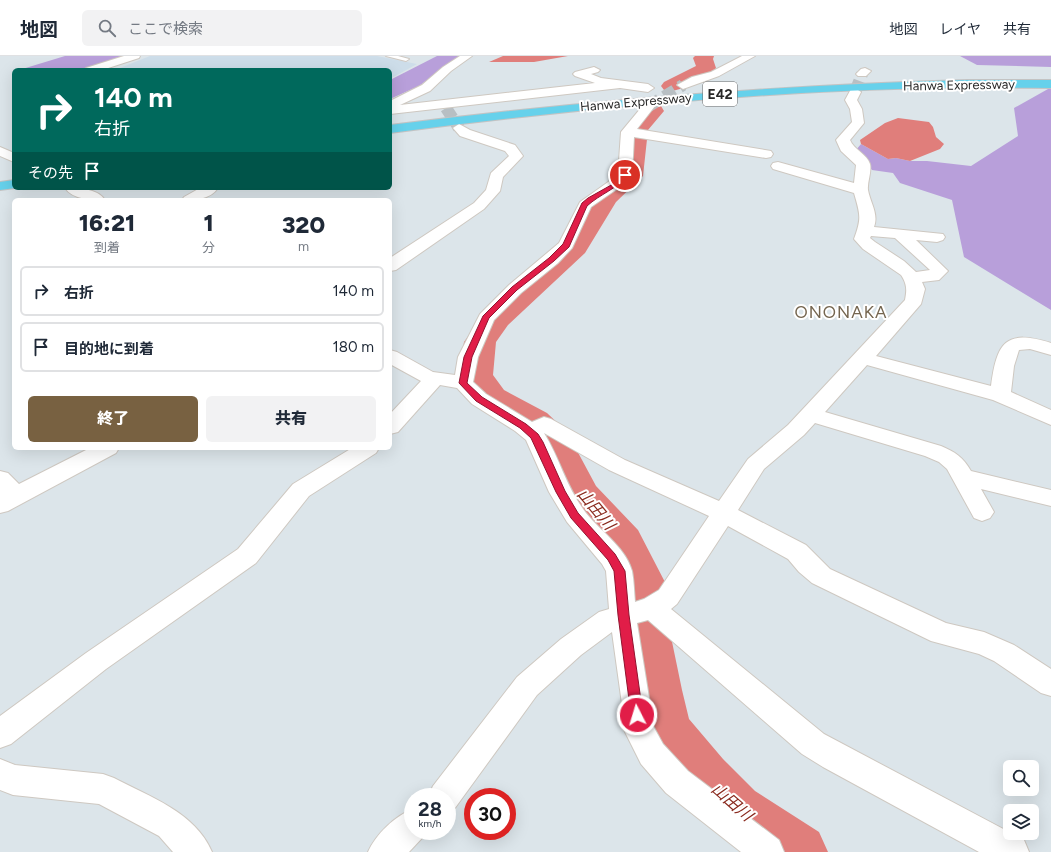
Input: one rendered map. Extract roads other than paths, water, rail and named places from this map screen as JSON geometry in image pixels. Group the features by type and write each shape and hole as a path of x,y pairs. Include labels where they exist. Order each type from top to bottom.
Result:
{"highway":[{"name":"Hanwa Expressway","path":"392,122 622,95 748,85 908,79 1051,78"},
{"name":"Hanwa Expressway","path":"392,129 564,108 752,92 914,85 1051,84"},
{"path":"0,186 12,184"}],"street":[{"path":"96,68 135,56"},
{"path":"392,104 426,88 447,69 467,56"},
{"path":"683,86 696,79 715,74 750,56"},
{"path":"594,70 579,74 594,80 648,88"},
{"path":"392,110 444,106 621,84"},
{"path":"451,788 527,686 572,647 608,620 652,608 668,598 756,464 796,430 809,414 903,315 914,299 916,288 910,273 868,246 862,239 868,223 867,210 861,190 863,165 861,161 846,148 843,140 858,123 856,109 851,100 855,92"},
{"path":"463,383 468,357 486,318 515,288 552,259 566,245 585,205 622,179 625,175 628,132 649,106"},
{"path":"392,265 478,206 493,191 496,176 516,156 510,148 469,135 459,128"},
{"path":"628,132 766,154"},
{"path":"0,151 10,170"},
{"path":"778,166 861,190"},
{"path":"79,190 94,198"},
{"path":"865,231 937,237"},
{"path":"900,234 940,271 933,276 912,277"},
{"path":"1000,395 1007,354 1011,346 1016,343 1027,343 1051,349"},
{"path":"392,357 435,379 463,383 479,399 537,428 724,513 797,552 821,576 941,633 984,644 1004,653 1051,684"},
{"path":"863,358 1000,395 1051,418"},
{"path":"392,425 435,379"},
{"path":"809,414 933,451 947,457 956,464 982,512"},
{"path":"537,428 539,442 560,492 575,516 611,557 619,571 623,615 636,704 637,726 652,754 677,782 767,852"},
{"path":"0,479 8,501 104,450"},
{"path":"0,734 96,661 247,556 301,490 365,450"},
{"path":"963,477 1051,498"},
{"path":"652,608 813,744 834,757 1012,852"},
{"path":"0,774 13,780 103,790 170,825 195,852"},
{"path":"385,852 404,834"}],"lane":[{"path":"389,56 406,59"}],"waterway":[{"name":"山田川","path":"671,86 706,68 703,58 705,56"},
{"name":"山田川","path":"653,111 637,129 631,176 606,197 575,247 497,318 480,342 476,375 492,398 534,421 554,441 580,495 623,541 646,588 647,632 657,690 667,730 704,777 736,810 799,852"}],"tunnel":[{"path":"855,92 862,74"},
{"path":"649,106 683,85"},
{"path":"446,108 459,128"}],"district":[{"name":"ONONAKA","path":"841,312"}]}
